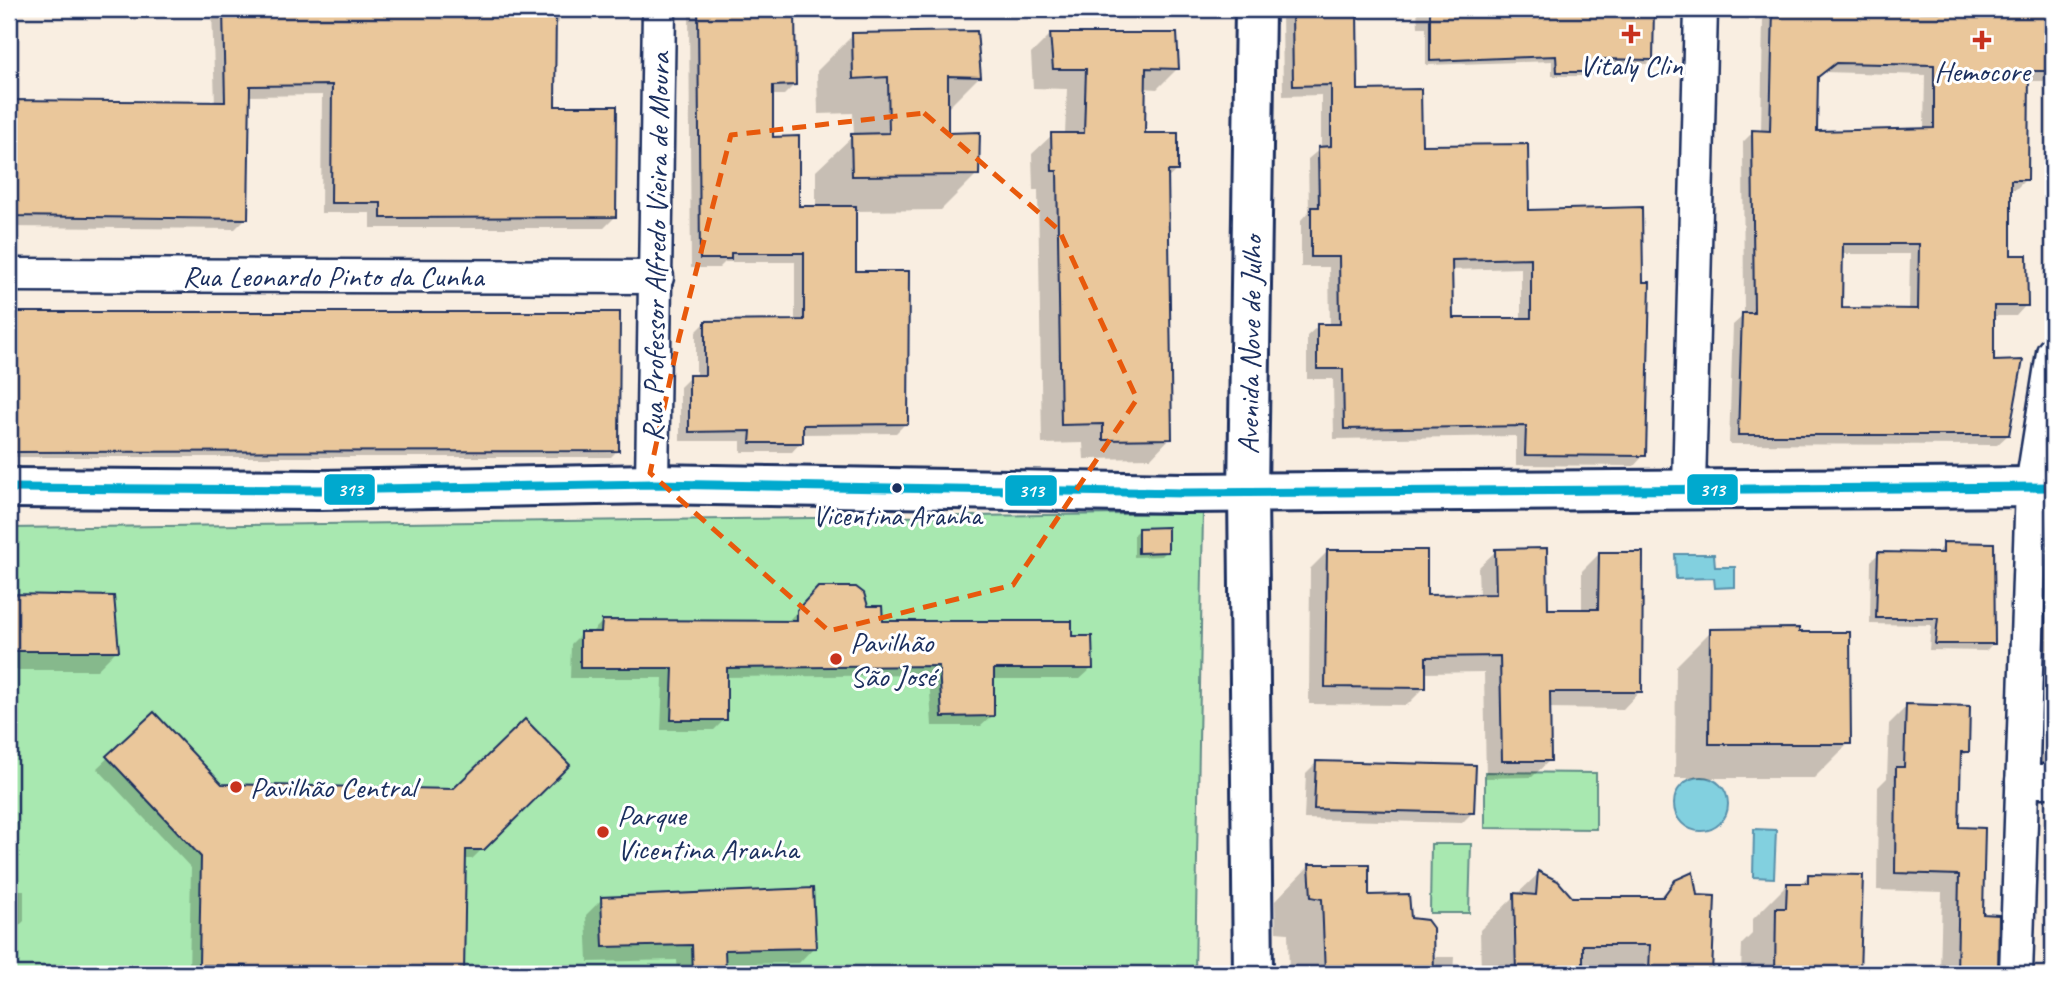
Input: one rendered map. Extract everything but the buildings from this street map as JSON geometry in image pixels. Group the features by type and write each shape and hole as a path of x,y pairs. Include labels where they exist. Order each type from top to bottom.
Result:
{"main road":[{"name":"Avenida Nove de Julho","path":"1253,974 1248,492 1255,9"},
{"path":"9,488 320,490 652,484 1248,492 2042,486"}],"street":[{"name":"Rua Professor Alfredo Vieira de Moura","path":"652,484 659,9"},
{"path":"1689,487 1701,9"},
{"name":"Rua Leonardo Pinto da Cunha","path":"9,275 657,277"},
{"path":"2016,974 2022,781 2053,353"},
{"path":"2022,781 2053,781"}],"highlighted area":[{"path":"924,113 1059,230 1137,399 1013,585 829,631 650,473 679,338 731,135"}],"green space":[{"name":"Parque Vicentina Aranha","path":"1203,513 1195,974 9,974 9,528"},
{"path":"1485,772 1596,773 1596,829 1485,828"},
{"path":"1431,844 1471,844 1469,913 1430,913"}],"water":[{"path":"1675,554 1714,554 1715,567 1735,567 1735,587 1715,588 1714,578 1676,579"},
{"path":"1701,777 1720,785 1728,804 1720,823 1701,831 1682,823 1674,804 1682,785"},
{"path":"1754,829 1776,830 1774,878 1753,877"}],"transit line":[{"name":"313","path":"9,488 320,490 652,484 1183,493 2053,487"}],"place":[{"name":"Vitaly Clin","path":"1631,34"},
{"name":"Hemocore","path":"1982,40"},
{"name":"Vicentina Aranha","path":"897,488"},
{"name":"Pavilhão São José","path":"836,659"},
{"name":"Pavilhão Central","path":"236,787"},
{"name":"Parque Vicentina Aranha","path":"603,832"}]}
